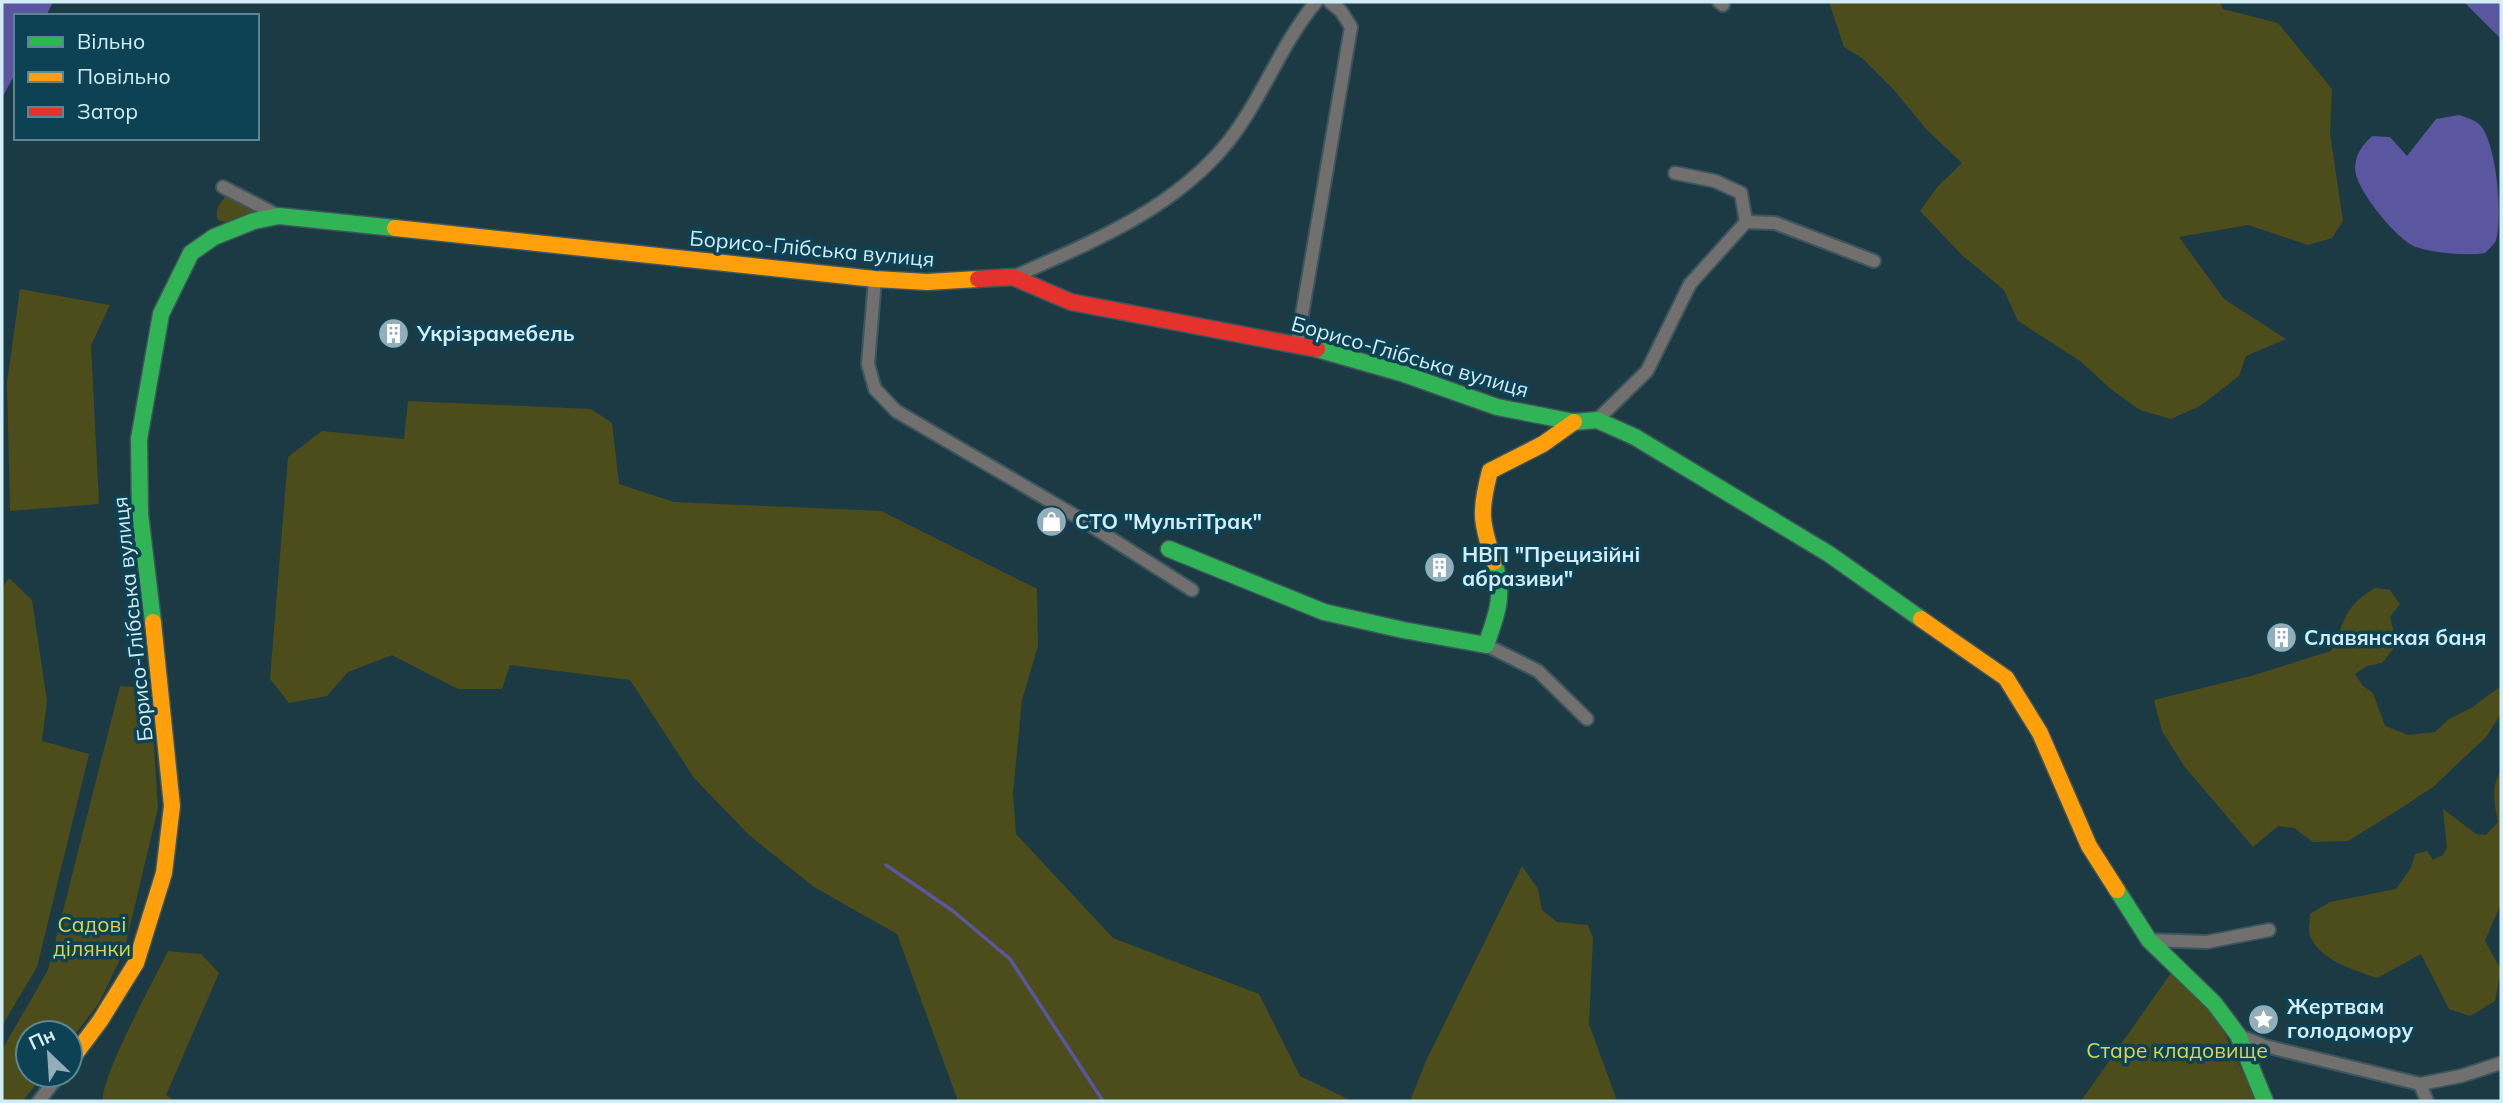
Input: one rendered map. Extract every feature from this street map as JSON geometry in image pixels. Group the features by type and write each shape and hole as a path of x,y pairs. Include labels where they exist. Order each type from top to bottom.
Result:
{"street":[{"path":"1013,277 1131,223 1181,188 1227,142 1267,84 1316,2"},
{"path":"1297,344 1351,27 1341,11 1330,2"},
{"path":"1675,173 1715,181 1741,194 1746,222"},
{"name":"Борисо-Глібська вулиця","path":"223,187 279,216"},
{"name":"Борисо-Глібська вулиця","path":"84,1042 136,963 164,873 172,806 162,694 140,513 139,439 146,387 161,314 191,253 214,237 254,221 279,216 875,279 927,282 1013,277 1071,302 1297,344 1401,373 1497,407 1574,422 1597,420"},
{"path":"1874,261 1775,223 1746,222 1690,284 1647,371 1597,420 1635,438 1829,554 2006,678 2040,733 2090,846 2149,940 2214,1003 2238,1035 2265,1101"},
{"path":"875,279 868,365 875,389 889,404 1079,518 1192,590"},
{"path":"1486,645 1500,606 1500,579 1482,526 1483,497 1490,471 1543,444 1574,422"},
{"path":"1169,550 1324,612 1486,645 1538,671 1587,719"},
{"path":"2149,940 2207,942 2269,930"},
{"path":"2238,1035 2264,1046 2420,1084 2461,1076 2501,1063"},
{"path":"2420,1084 2427,1101"}],"green space":[{"path":"1829,2 2220,2 2223,9 2278,23 2332,89 2330,133 2343,221 2332,238 2308,245 2248,225 2179,237 2224,299 2286,339 2246,356 2239,376 2200,406 2171,419 2140,410 2112,390 2080,361 2018,321 2004,290 1962,255 1920,211 1938,186 1962,163 1927,130 1894,90 1862,58 1844,47"},
{"path":"227,195 258,213 228,223 218,220 217,209"},
{"path":"20,289 110,305 91,345 99,504 10,511 7,383"},
{"path":"408,401 591,409 612,423 619,484 674,502 881,511 1037,589 1038,646 1022,700 1013,793 1016,834 1113,938 1259,994 1300,1076 1352,1101 958,1101 897,934 814,887 749,835 694,778 630,680 510,665 502,689 458,689 392,655 348,672 327,696 289,703 270,679 288,457 322,431 404,439"},
{"path":"9,578 32,600 47,701 42,741 89,754 37,967 2,1026 2,588"},
{"path":"2375,588 2390,590 2400,604 2390,617 2397,644 2382,663 2367,666 2355,674 2363,686 2373,693 2385,726 2408,735 2435,732 2449,719 2471,708 2501,686 2501,714 2486,737 2433,787 2348,841 2313,842 2294,828 2278,826 2253,847 2184,766 2162,731 2154,700 2251,676 2331,651 2351,608"},
{"name":"Садові ділянки","path":"120,686 150,688 158,808 124,951 99,1003 84,1023 84,1019 20,1019 48,970"},
{"path":"2501,771 2501,903 2485,941 2501,970 2495,1001 2470,1016 2449,1009 2421,954 2377,978 2339,963 2315,945 2310,936 2310,914 2330,902 2396,889 2411,868 2415,854 2427,851 2433,860 2443,855 2447,848 2443,809 2476,834 2486,835 2498,822 2494,789"},
{"path":"1522,866 1538,889 1542,910 1557,922 1588,925 1593,938 1589,1024 1617,1101 1410,1101 1426,1061"},
{"path":"168,951 201,954 219,973 166,1095 175,1101 103,1101 104,1089 119,1051"},
{"name":"Старе кладовище","path":"2171,973 2214,1010 2256,1101 2081,1101"},
{"name":"Садові ділянки","path":"14,1029 14,1089 32,1089 23,1101 2,1101 2,1050"}],"shaded area":[{"path":"2,2 53,2 47,14 14,14 14,76 2,98"},
{"path":"2464,2 2501,2 2501,39"},
{"path":"2459,115 2479,124 2490,146 2494,163 2498,230 2496,241 2485,253 2441,252 2416,247 2408,242 2378,213 2362,188 2355,168 2360,150 2372,136 2390,137 2407,156 2436,119"}],"waterway":[{"path":"886,865 953,911 1010,959 1103,1101"}],"traffic: fast":[{"path":"153,622 140,514 139,439 161,314 191,253 214,237 254,221 279,216 395,228"},
{"path":"1317,349 1401,373 1497,407 1574,422 1597,420 1635,437 1829,554 1921,619"},
{"path":"1169,549 1324,612 1486,645 1499,595 1494,562"},
{"path":"2117,890 2149,940 2214,1003 2238,1035 2265,1101"}],"traffic: slow":[{"path":"395,228 875,279 927,282 978,279"},
{"path":"1494,562 1483,517 1490,471 1543,444 1574,422"},
{"path":"1921,619 2006,678 2040,733 2089,846 2117,890"},
{"path":"84,1042 136,963 164,873 172,806 153,622"}],"traffic: jam":[{"path":"978,279 1013,277 1071,302 1317,349"}],"place":[{"name":"Укрізрамебель","path":"394,334"},
{"name":"СТО \"МультіТрак\"","path":"1052,522"},
{"name":"НВП \"Прецизійні абразиви\"","path":"1439,567"},
{"name":"Славянская баня","path":"2281,638"},
{"name":"Жертвам голодомору","path":"2264,1019"}]}
